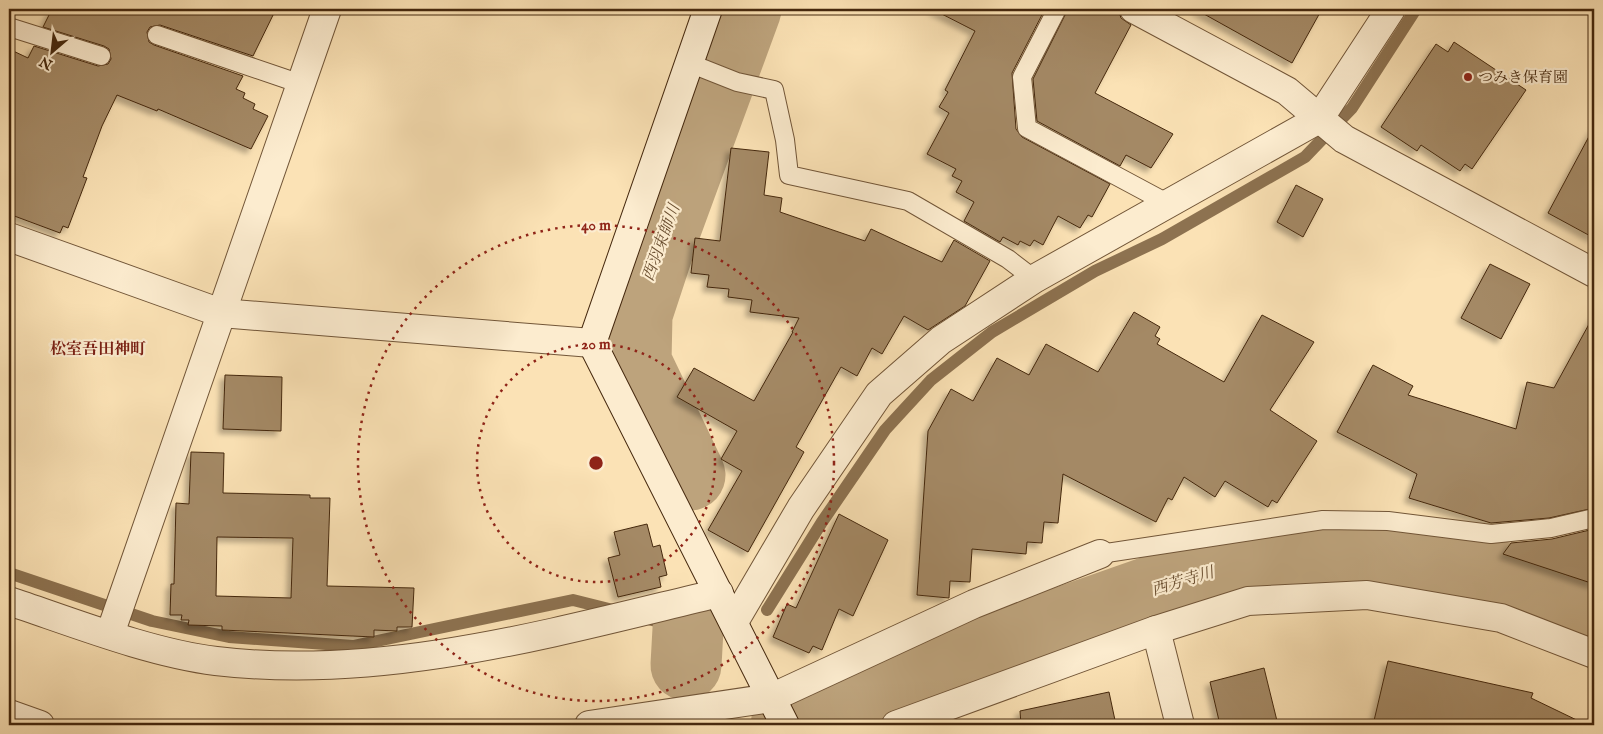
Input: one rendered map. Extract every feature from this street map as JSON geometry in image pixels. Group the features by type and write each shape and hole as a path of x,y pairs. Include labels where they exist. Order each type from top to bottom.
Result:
{"street":[{"path":"110,634 327,9"},
{"path":"708,9 699,67 592,343 785,725"},
{"path":"1134,9 1287,91 1330,128 1594,273"},
{"path":"734,622 801,508 879,394 942,340 1034,279 1167,203 1330,128 1391,9"},
{"path":"9,237 221,313 592,343"},
{"path":"589,725 771,698 974,604 1100,554"},
{"path":"9,601 162,650 215,661 282,664 352,663 435,655 528,638 719,592"},
{"path":"896,725 1156,630 1248,601 1366,595 1501,618 1594,654"},
{"path":"1156,630 1180,725"},
{"path":"9,714 40,725"}],"lane":[{"path":"1057,9 1022,76 1027,128 1167,203"},
{"path":"9,27 101,56"},
{"path":"157,35 301,84"},
{"path":"699,67 737,82 774,90 785,140 789,175 908,202 1008,259 1034,279"},
{"path":"1100,554 1323,520 1388,521 1491,534 1551,528 1594,518"}],"water":[{"path":"687,630 702,639 706,648 703,665 666,665 663,652 666,642 674,634"}],"building":[{"path":"52,9 276,9 253,56 160,25 150,27 147,32 149,42 154,45 243,76 236,89 245,93 243,98 255,104 253,109 268,116 251,149 158,109 157,111 117,95 102,126 83,177 87,178 68,228 63,226 60,233 9,214 9,49 28,58 34,46 98,66 108,64 111,59 109,49 104,46 43,27"},
{"path":"932,9 1045,9 1012,73 1016,129 1022,137 1110,184 1092,217 1088,215 1080,228 1058,216 1043,245 1034,240 1030,246 1020,241 1018,245 1003,237 1000,242 964,221 974,202 956,192 962,181 952,176 956,169 927,154 949,113 939,107 948,92 945,90 975,31"},
{"path":"1068,9 1118,9 1121,18 1131,25 1095,93 1173,134 1151,168 1126,155 1120,166 1037,121 1033,79"},
{"path":"1195,9 1322,9 1292,63"},
{"path":"1454,42 1526,90 1472,169 1465,164 1460,171 1421,145 1417,151 1381,127 1436,44 1448,52"},
{"path":"1594,127 1594,238 1548,213"},
{"path":"731,148 769,152 764,195 782,198 780,212 865,241 871,229 942,262 954,240 990,261 965,306 928,330 904,316 882,354 872,348 857,376 841,367 796,447 804,452 748,552 708,530 742,471 721,459 737,431 677,397 694,368 754,401 799,318 750,312 752,300 728,297 729,289 707,287 709,275 691,273 695,238 720,241"},
{"path":"1296,185 1323,199 1303,237 1277,222"},
{"path":"1490,264 1530,284 1501,339 1461,318"},
{"path":"1134,312 1160,327 1155,336 1160,339 1157,344 1224,382 1262,315 1314,342 1270,410 1317,441 1277,503 1272,500 1268,507 1225,481 1215,497 1184,477 1172,500 1168,498 1156,522 1063,474 1058,523 1044,522 1042,543 1027,542 1026,554 972,549 970,582 950,581 949,598 917,595 928,431 951,389 973,401 997,358 1029,375 1046,344 1098,372"},
{"path":"1594,315 1594,508 1549,518 1491,523 1409,498 1417,474 1337,432 1373,365 1413,386 1408,395 1516,429 1527,382 1554,388"},
{"path":"225,375 282,377 281,431 223,429"},
{"path":"191,452 224,453 223,493 310,495 310,498 330,498 327,586 414,588 412,627 397,627 397,631 374,630 374,637 222,630 222,626 188,625 189,620 181,620 182,615 170,615 171,584 174,584 176,503 189,504","holes":["217,537 293,538 291,598 216,596"]},
{"path":"839,514 888,540 853,616 839,609 822,650 813,646 809,653 773,637 787,604 796,608"},
{"path":"647,524 653,547 660,545 667,575 659,577 661,587 618,597 608,558 620,555 614,532"},
{"path":"1594,529 1594,584 1503,554 1511,543 1552,539"},
{"path":"1388,661 1533,693 1531,698 1587,725 1373,725"},
{"path":"1264,668 1278,725 1220,725 1210,682"},
{"path":"1109,692 1116,725 1021,725 1020,711"}],"waterway":[{"name":"西羽束師川","path":"690,475 636,362 637,314 662,238 746,9"},
{"path":"767,610 822,522 885,430 931,380 992,332 1095,271 1162,239 1305,157 1352,108 1416,9"},
{"name":"西芳寺川","path":"786,725 901,685 984,650 1164,587 1238,566 1323,555 1432,565 1507,578 1594,611"},
{"path":"9,573 152,621 229,637 353,646 573,600 617,611"},
{"path":"644,618 688,629"},
{"name":"西羽束師川","path":"686,665 688,629"},
{"path":"690,648 712,642"}],"place":[{"name":"つみき保育園","path":"1468,77"}],"district":[{"name":"松室吾田神町","path":"98,350"}]}
